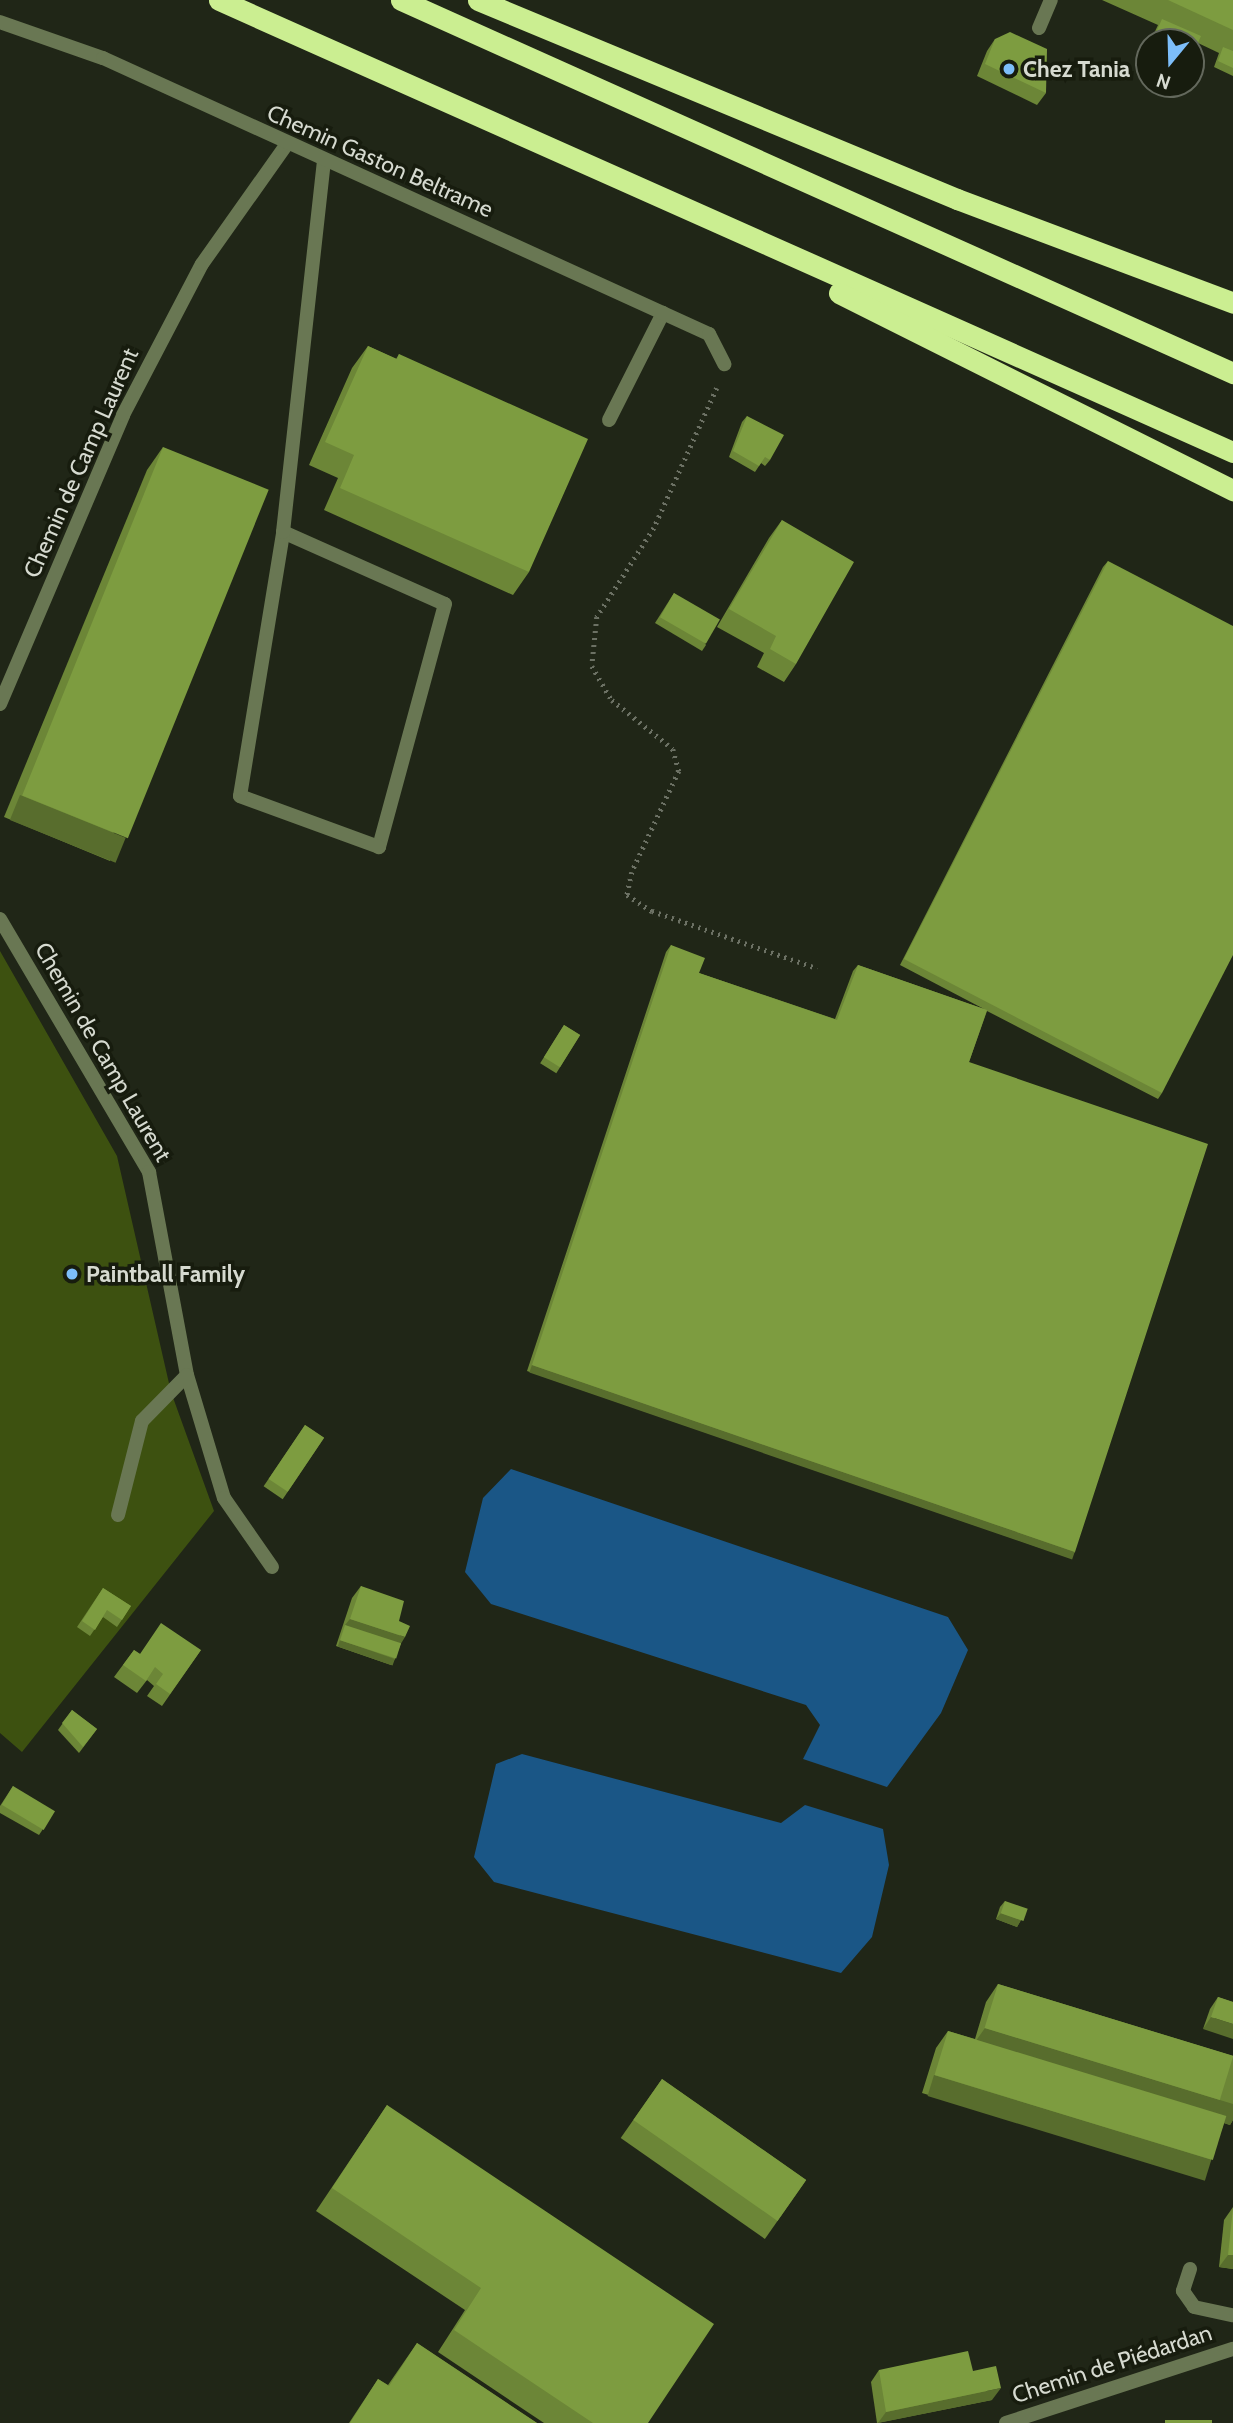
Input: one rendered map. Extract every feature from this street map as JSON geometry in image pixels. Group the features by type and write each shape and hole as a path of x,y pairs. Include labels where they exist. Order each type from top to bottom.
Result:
{"highway":[{"path":"219,0 596,171 1233,452"},
{"path":"401,0 1233,373"},
{"path":"478,0 957,199 1233,303"},
{"path":"596,171 1233,490"}],"street":[{"path":"1039,28 1051,0"},
{"name":"Chemin Gaston Beltrame","path":"0,22 103,58 324,161 709,334 724,363"},
{"name":"Chemin de Camp Laurent","path":"0,704 123,415 202,264 287,144"},
{"path":"283,533 445,604 379,847 240,796 283,533 324,161"},
{"path":"609,420 663,313"},
{"name":"Chemin de Camp Laurent","path":"0,919 149,1172 187,1375 224,1498 272,1567"},
{"path":"118,1515 142,1421 187,1375"},
{"path":"1190,2269 1183,2291 1194,2307 1233,2315"},
{"name":"Chemin de Piédardan","path":"1006,2423 1233,2349"}],"path":[{"path":"724,363 706,422 654,528 597,617 592,666 612,700 673,749 679,771 632,872 627,895 652,911 817,968"}],"green space":[{"name":"Paintball Family","path":"0,951 117,1156 171,1392 214,1511 22,1752 0,1733"}],"water":[{"path":"511,1469 948,1617 968,1650 941,1713 887,1787 803,1759 820,1725 806,1705 491,1604 465,1572 483,1498"},
{"path":"522,1754 781,1823 805,1805 883,1829 889,1865 872,1937 841,1973 494,1882 474,1857 496,1764"}],"building":[{"path":"1168,0 1233,0 1233,30"},
{"path":"1162,19 1183,28 1158,28"},
{"path":"1010,32 1047,49 1046,93 985,64 995,39"},
{"path":"1223,47 1233,51 1233,68 1218,61"},
{"path":"368,346 397,359 399,354 588,439 529,572 340,488 354,455 325,442"},
{"path":"747,416 784,435 770,460 765,457 759,466 733,451"},
{"path":"163,447 269,490 128,838 22,796"},
{"path":"782,520 854,562 796,664 770,649 776,636 729,609"},
{"path":"1108,561 1233,626 1233,955 1162,1093 904,959"},
{"path":"674,593 720,620 706,644 660,617"},
{"path":"671,945 705,958 699,973 837,1020 858,965 987,1010 969,1062 1208,1144 1075,1552 532,1365"},
{"path":"564,1025 580,1035 560,1067 544,1057"},
{"path":"305,1425 324,1438 288,1492 269,1479"},
{"path":"361,1586 404,1601 399,1621 410,1626 405,1637 350,1619"},
{"path":"103,1588 131,1606 122,1620 107,1610 95,1630 82,1621"},
{"path":"161,1623 201,1650 170,1694 156,1684 163,1674 155,1667 146,1681 123,1665 134,1650 140,1654"},
{"path":"345,1625 401,1643 396,1658 340,1640"},
{"path":"72,1710 97,1729 83,1747 62,1723"},
{"path":"13,1786 55,1811 44,1830 2,1805"},
{"path":"1005,1901 1028,1909 1023,1921 1001,1913"},
{"path":"998,1984 1233,2056 1220,2100 985,2028"},
{"path":"1218,1997 1233,2002 1233,2024 1211,2017"},
{"path":"948,2031 1226,2116 1213,2160 935,2075"},
{"path":"662,2079 806,2180 777,2221 633,2120"},
{"path":"387,2105 714,2324 648,2423 593,2423 454,2330 481,2288 332,2188"},
{"path":"1233,2208 1233,2255 1228,2255"},
{"path":"417,2343 537,2423 350,2423 378,2379 389,2386"},
{"path":"968,2351 973,2371 996,2366 1001,2388 886,2412 879,2370"},
{"path":"1165,2420 1212,2420 1212,2423 1165,2423"}],"place":[{"name":"Chez Tania","path":"1009,69"},
{"name":"Paintball Family","path":"72,1274"}]}
